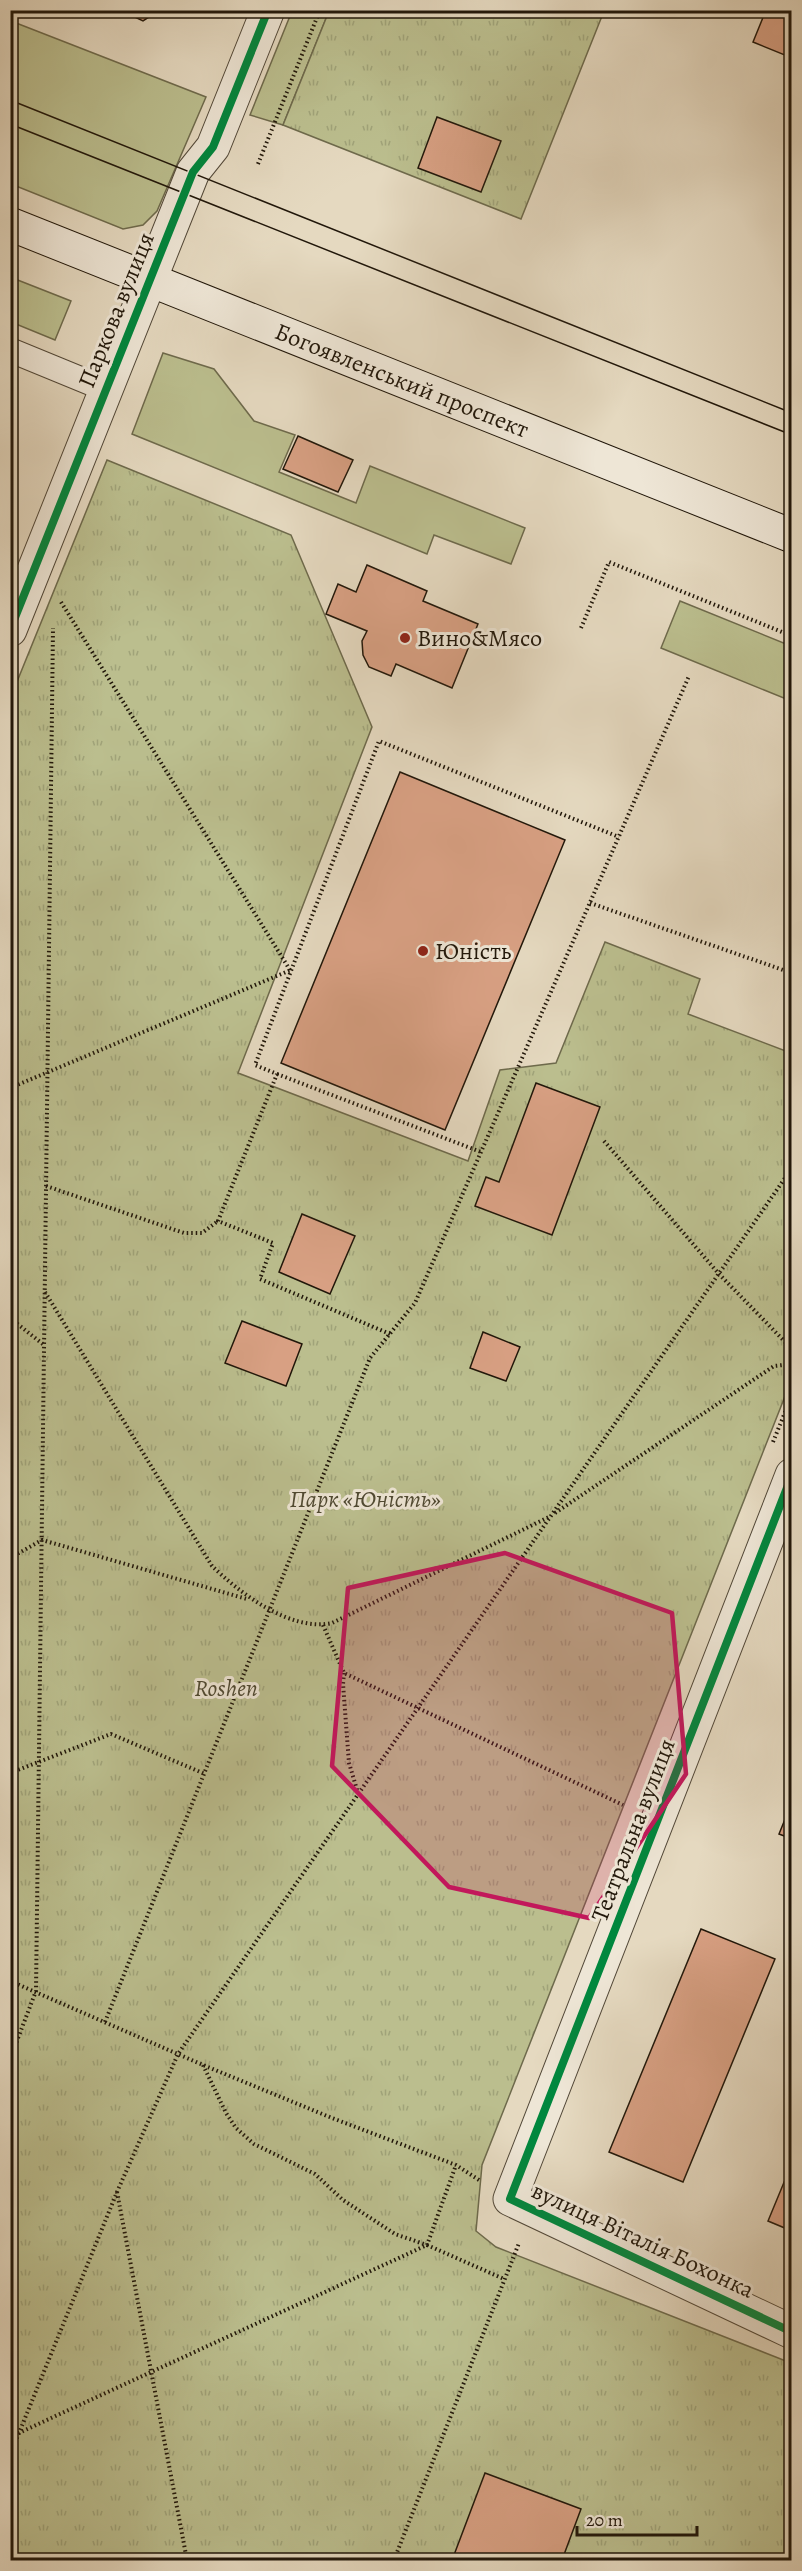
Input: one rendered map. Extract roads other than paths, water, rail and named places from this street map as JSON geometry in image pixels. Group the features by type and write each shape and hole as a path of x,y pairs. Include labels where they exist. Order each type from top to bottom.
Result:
{"street":[{"name":"Паркова вулиця","path":"10,630 193,172 213,147 268,10"},
{"name":"Богоявленський проспект","path":"10,224 792,536"},
{"name":"Театральна вулиця","path":"521,2204 792,1475"},
{"name":"вулиця Віталія Бохонка","path":"521,2204 792,2332"}],"lane":[{"path":"10,350 105,389"}],"tram line":[{"path":"10,100 792,413"},
{"path":"10,124 792,435"}],"place":[{"name":"Вино&Мясо","path":"405,638"},
{"name":"Юність","path":"423,951"}],"park label":[{"name":"Парк «Юність»","path":"365,1499"},
{"name":"Roshen","path":"226,1688"}]}
